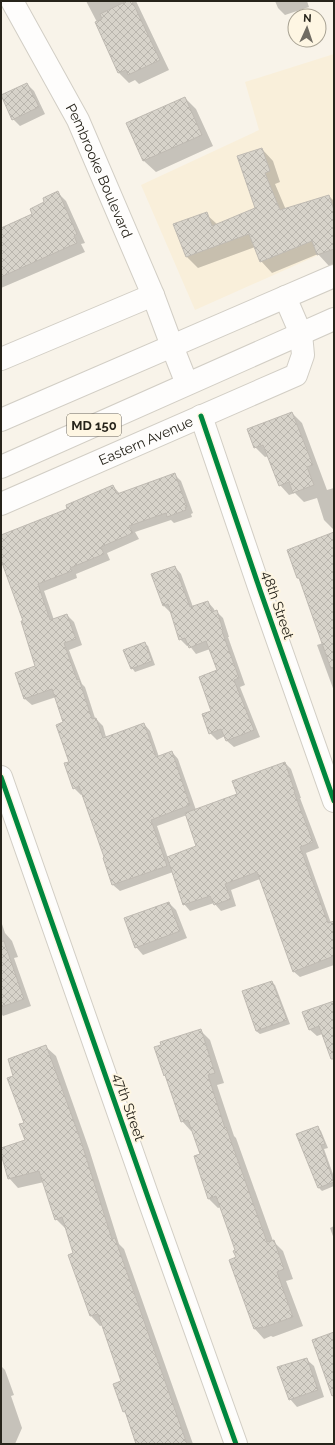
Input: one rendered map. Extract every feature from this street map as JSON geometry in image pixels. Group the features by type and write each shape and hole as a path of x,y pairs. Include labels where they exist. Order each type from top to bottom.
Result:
{"street":[{"name":"Pembrooke Boulevard","path":"12,1 78,120 153,295 187,384"},
{"name":"MD 150","path":"1,420 334,276"},
{"path":"1,359 153,295"},
{"name":"Eastern Avenue","path":"1,504 296,375 303,355 301,334 286,297"},
{"name":"MD 150","path":"1,467 334,319"},
{"name":"48th Street","path":"201,416 334,801"},
{"name":"47th Street","path":"1,777 236,1444"}],"shaded area":[{"path":"334,54 334,248 195,310 141,185 259,130 245,82"}],"building":[{"path":"127,1 132,1 160,60 128,75 126,70 118,73 95,22 102,19 100,14"},
{"path":"27,83 39,107 12,120 1,95"},
{"path":"185,97 202,135 143,161 126,123"},
{"path":"262,148 270,171 265,173 280,210 329,195 334,210 334,249 317,255 312,241 260,262 249,234 186,257 173,224 207,212 212,226 255,208 237,156"},
{"path":"58,191 77,234 74,236 77,243 1,277 1,228 32,214 30,209 44,202 43,198"},
{"path":"292,412 313,465 307,467 314,485 293,493 289,482 279,486 263,445 254,448 247,429"},
{"path":"175,473 187,507 185,507 186,510 167,517 166,513 129,526 133,533 101,547 104,554 70,568 72,571 38,584 50,620 67,614 76,639 64,643 77,680 79,679 92,719 96,718 103,738 144,723 156,757 172,751 190,805 151,820 167,866 112,885 103,858 104,857 79,786 73,789 64,763 69,762 56,725 63,722 52,689 24,699 15,673 35,666 21,621 23,621 1,560 1,535 67,509 66,505 113,485 117,494"},
{"path":"334,532 334,669 331,669 299,578 297,578 287,550"},
{"path":"175,566 190,607 208,601 212,612 217,610 223,630 222,631 239,678 234,680 254,730 226,741 221,729 209,734 202,714 211,711 199,677 217,670 206,641 189,648 185,638 179,640 168,604 163,606 151,574"},
{"path":"145,642 152,661 131,669 123,650"},
{"path":"285,762 294,792 313,842 300,847 328,923 334,921 334,956 293,972 257,872 225,884 231,899 214,905 210,896 183,905 167,857 196,846 185,813 237,794 232,781"},
{"path":"169,902 180,931 135,948 124,918"},
{"path":"4,941 24,999 1,1007 1,942"},
{"path":"272,981 287,1020 256,1031 242,991"},
{"path":"334,1001 334,1059 331,1059 319,1026 309,1030 302,1012"},
{"path":"201,1029 215,1073 208,1075 225,1128 226,1127 267,1242 274,1240 284,1269 277,1272 293,1317 262,1328 254,1329 229,1260 236,1257 233,1251 235,1250 216,1196 208,1199 194,1156 200,1154 188,1120 181,1122 154,1047 161,1045 160,1042"},
{"path":"46,1045 80,1138 112,1239 115,1238 187,1444 136,1444 125,1411 123,1412 113,1384 121,1381 98,1314 90,1316 68,1255 73,1253 62,1217 55,1220 39,1171 8,1179 1,1154 1,1148 25,1140 19,1124 24,1123 7,1078 13,1076 8,1059"},
{"path":"318,1126 325,1144 321,1145 334,1182 318,1188 296,1134"},
{"path":"334,1332 334,1395 332,1396 312,1340"},
{"path":"307,1358 318,1390 289,1400 277,1367"}],"cycle path":[{"path":"201,416 334,801"},
{"path":"1,777 236,1444"}]}
